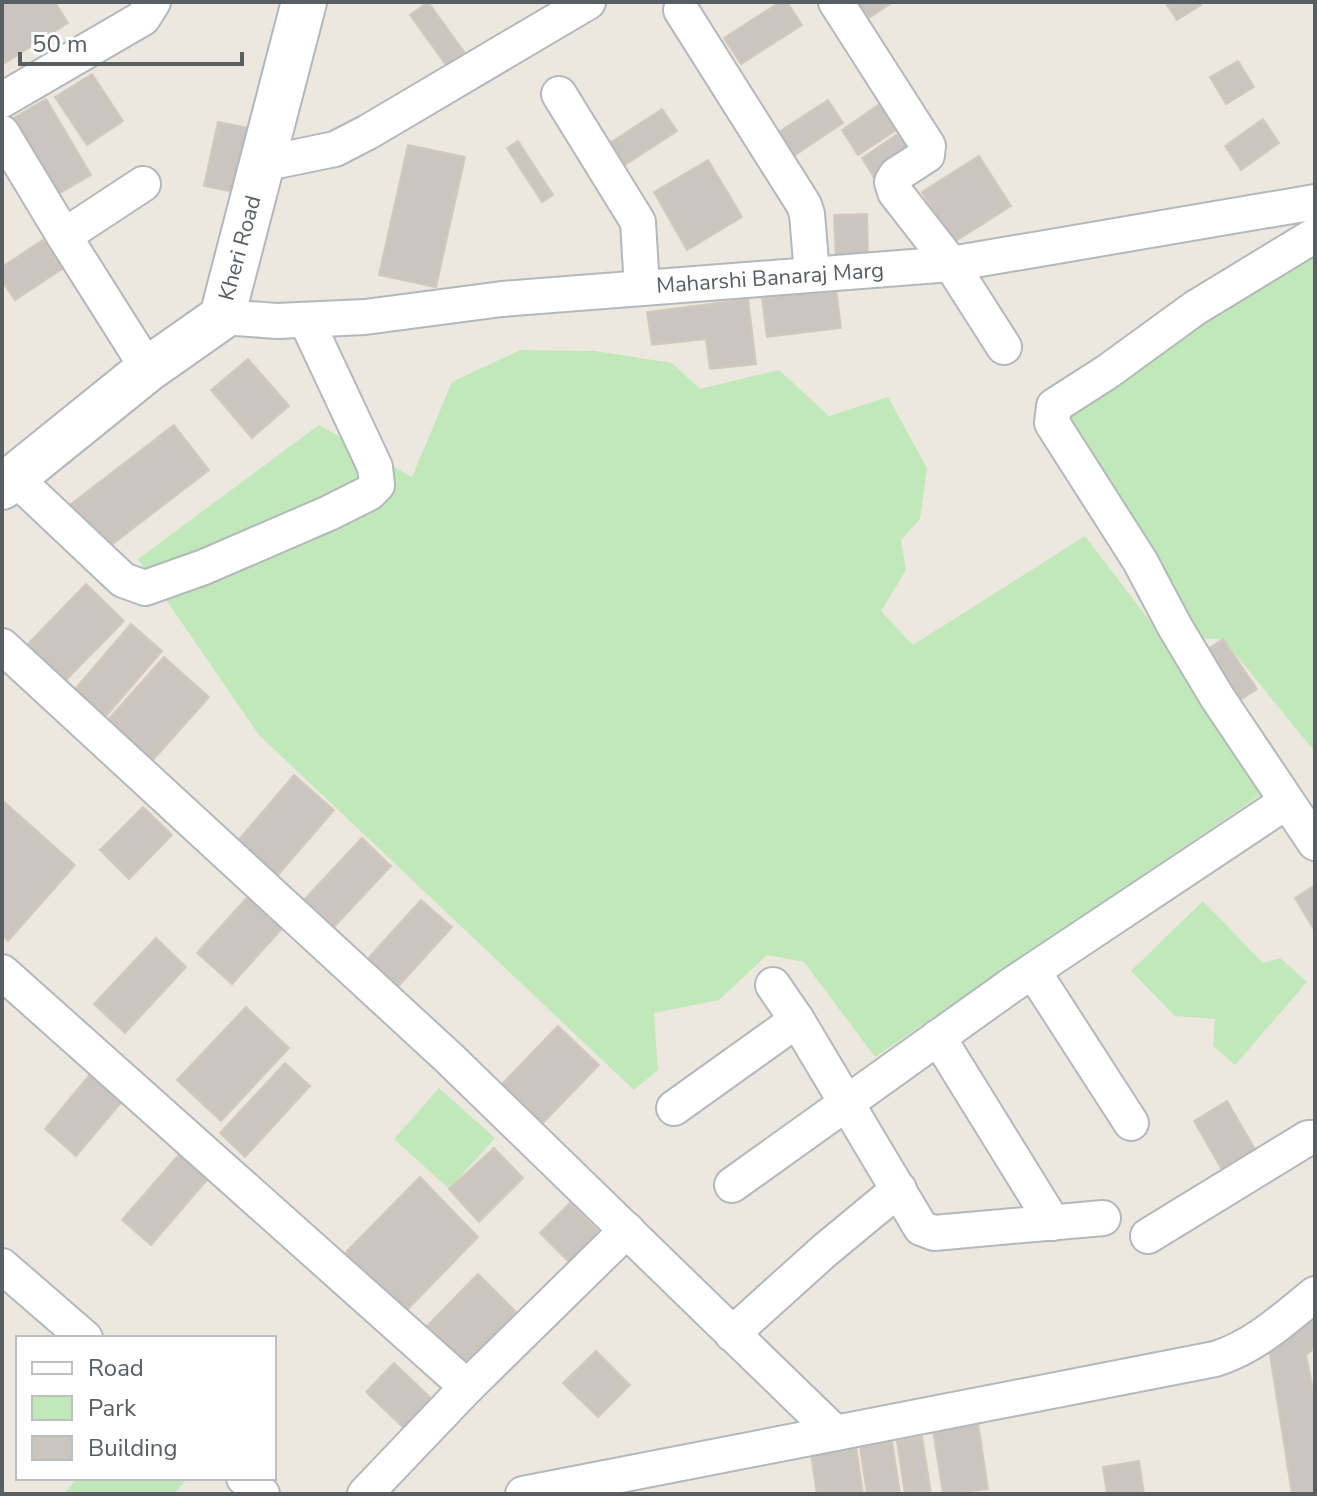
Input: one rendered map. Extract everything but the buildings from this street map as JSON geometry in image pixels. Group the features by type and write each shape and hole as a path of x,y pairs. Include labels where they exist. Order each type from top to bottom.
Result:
{"street":[{"path":"2,100 148,10 174,2"},
{"name":"Kheri Road","path":"8,482 148,369 222,317 304,2"},
{"path":"262,164 335,149 588,2"},
{"path":"836,2 928,146 927,155 896,175 892,182 895,192 951,264 1004,347"},
{"path":"681,10 804,205 812,274"},
{"path":"559,94 638,222 642,288"},
{"path":"2,133 148,369"},
{"path":"64,236 143,184"},
{"name":"Maharshi Banaraj Marg","path":"222,317 306,320 365,317 502,299 951,264 1315,202"},
{"path":"1315,235 1195,308 1054,406 1052,414 1052,423 1140,561 1189,651 1315,843"},
{"path":"8,482 123,580 145,588 204,567 369,493 377,485 375,467 306,320"},
{"path":"2,646 449,1058 835,1433"},
{"path":"732,1185 1033,971 1286,802"},
{"path":"1033,971 1131,1123"},
{"path":"2,972 467,1387"},
{"path":"773,985 921,1228 934,1233 1103,1218"},
{"path":"674,1108 797,1020"},
{"path":"938,1037 1053,1223"},
{"path":"1148,1236 1308,1138 1315,1138"},
{"path":"732,1334 899,1189"},
{"path":"365,1494 467,1387 627,1230"},
{"path":"2,1266 83,1336"},
{"path":"523,1494 1215,1359 1237,1352 1259,1339 1315,1294"},
{"path":"246,1480 262,1494"}],"green space":[{"path":"1315,241 1315,752 1223,639 1173,638 1053,413"},
{"path":"520,350 595,351 672,363 700,389 779,370 829,416 888,397 927,468 920,519 901,540 906,570 881,611 913,645 1085,536 1275,785 875,1057 804,962 767,955 719,1000 654,1013 658,1070 634,1090 259,735 138,559 319,425 412,477 452,382"},
{"path":"1203,901 1263,963 1280,958 1307,982 1235,1065 1213,1046 1215,1019 1175,1016 1131,971"},
{"path":"439,1088 495,1138 449,1189 394,1139"},
{"path":"75,1480 186,1480 174,1494 64,1494"}]}
